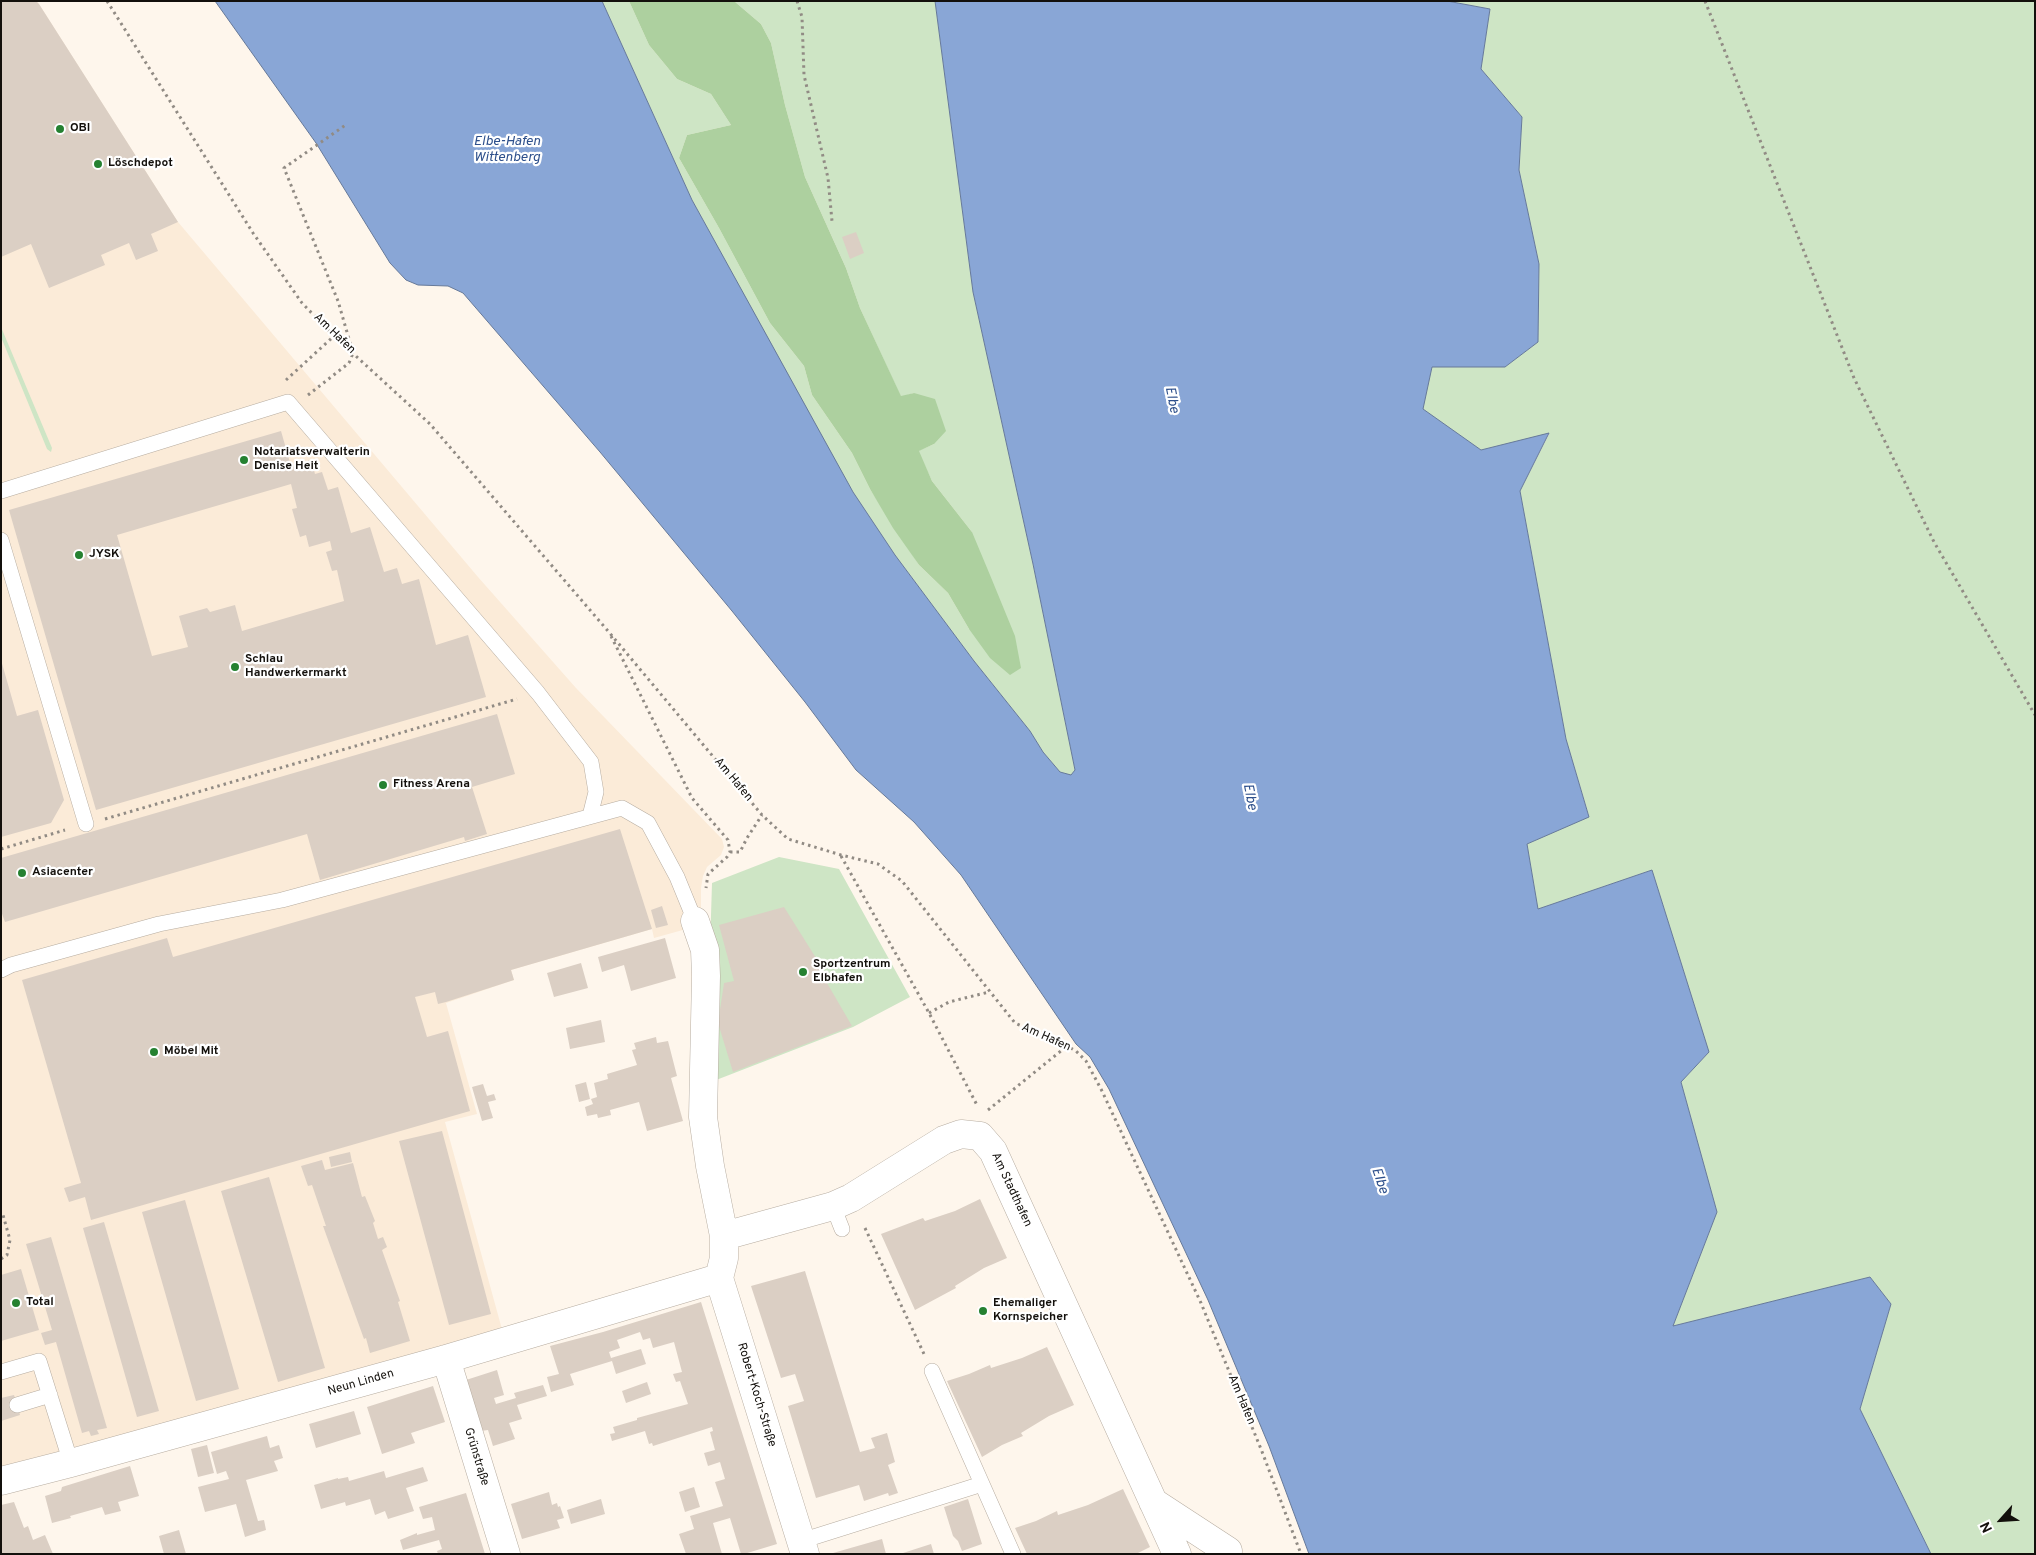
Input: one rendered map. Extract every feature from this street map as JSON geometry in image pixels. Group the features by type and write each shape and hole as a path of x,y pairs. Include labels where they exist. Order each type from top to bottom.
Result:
{"street":[{"path":"697,926 705,950 706,976 703,1117 710,1166 724,1236"},
{"name":"Am Stadthafen","path":"724,1236 842,1211 944,1140 961,1134 980,1136 993,1151 1177,1554"},
{"name":"Robert-Koch-Straße","path":"724,1236 724,1258 719,1278 803,1548"},
{"name":"Neun Linden","path":"1,1481 71,1464 446,1359 719,1278"},
{"name":"Grünstraße","path":"446,1359 506,1554"},
{"path":"1153,1502 1228,1552 1222,1554"}],"lane":[{"path":"1,491 288,402 538,693 591,762 596,792 590,816"},
{"path":"1,540 86,824"},
{"path":"1,970 11,965 159,924 282,900 622,808 648,823 677,877 697,926"},
{"path":"1,1372 39,1361 71,1464"},
{"path":"932,1371 1013,1554"},
{"path":"17,1405 50,1395"},
{"path":"803,1548 982,1484"}],"path":[{"name":"Am Hafen","path":"108,1 253,233 302,303 334,336 430,424 608,631 762,815 788,839 878,864 902,880 988,992 1015,1023 1067,1046 1076,1051 1086,1062 1102,1091 1201,1303 1261,1449 1301,1554"},
{"path":"797,1 802,17 804,74 828,178 832,221"},
{"path":"1705,1 1854,378 1934,542 2035,715"},
{"path":"307,396 349,363 353,353 338,301 284,168 347,124"},
{"path":"288,402 282,383 334,336"},
{"name":"Am Hafen","path":"608,631 692,798 728,840 730,852"},
{"path":"1,849 538,693"},
{"path":"697,926 705,911 708,874 730,852 740,852 762,815"},
{"path":"841,855 929,1014 982,1115 1067,1046"},
{"path":"929,1014 950,1002 988,992"},
{"path":"842,1211 932,1371"},
{"path":"1,1259 7,1255 10,1240 3,1215"}],"shaded area":[{"path":"1,1 37,1 178,222 478,577 576,688 722,839 724,847 721,855 707,867 703,876 701,912 690,928 654,938 652,929 511,970 514,980 446,1003 477,1114 445,1122 503,1333 1,1467"}],"green space":[{"path":"602,1 629,1 649,45 677,79 711,94 731,125 687,135 679,158 770,323 804,366 812,395 852,453 870,489 919,565 948,593 969,629 972,532 932,481 918,451 934,444 914,393 901,397 860,308 846,268 805,177 785,105 771,43 761,24 734,1 935,1 973,292 1033,564 1075,770 1071,776 1060,772 1043,752 1030,731 974,661 895,555 853,492 808,415 692,200"},
{"path":"629,1 734,1 761,24 771,43 785,105 805,177 846,268 860,308 901,396 914,393 935,399 946,431 934,444 919,451 932,481 972,532 1015,636 1021,668 1010,675 990,658 969,629 948,593 919,565 893,528 852,453 812,395 804,366 770,323 679,158 687,135 731,125 711,94 677,79 649,45"},
{"path":"1447,1 2035,1 2035,1554 1931,1554 1860,1409 1891,1304 1870,1277 1673,1326 1717,1212 1681,1082 1709,1052 1652,870 1538,909 1527,844 1589,816 1566,739 1520,491 1549,434 1481,450 1422,409 1432,367 1505,367 1538,342 1539,264 1519,170 1522,117 1481,69 1490,9"},
{"path":"1,327 52,448 51,452 47,449 1,337"},
{"name":"Sportzentrum Elbhafen","path":"779,857 839,869 910,997 853,1027 711,1082 710,948 712,883"}],"water":[{"path":"215,1 602,1 692,200 853,492 895,555 974,661 1030,731 1043,752 1060,772 1071,775 1075,770 1033,564 973,292 935,1 1447,1 1490,9 1481,69 1522,117 1519,170 1539,264 1538,342 1505,367 1432,367 1423,409 1481,450 1549,433 1520,491 1566,739 1589,817 1527,844 1538,909 1652,870 1709,1052 1681,1082 1717,1212 1673,1326 1870,1277 1891,1304 1860,1409 1931,1554 1309,1554 1269,1446 1208,1300 1109,1089 1090,1057 1076,1044 961,875 914,822 856,770 805,702 732,611 600,452 463,293 448,286 418,285 406,280 390,263 316,143"}],"building":[{"name":"OBI","path":"1,1 36,1 39,4 178,222 151,234 158,251 136,260 129,243 101,255 105,265 49,288 31,244 1,257"},
{"path":"856,232 864,253 850,259 842,237"},
{"path":"281,431 291,466 311,460 315,474 322,472 328,490 338,487 351,533 370,527 384,572 397,568 402,584 419,579 436,645 468,635 486,697 96,810 9,510","holes":["291,484 297,508 292,509 300,537 306,535 309,547 330,541 332,550 326,552 332,571 337,570 344,601 242,631 235,605 210,612 207,608 179,616 188,647 152,656 117,535"]},
{"path":"1,660 17,716 38,710 64,800 51,823 1,837"},
{"path":"497,714 515,774 472,787 487,834 465,841 464,837 320,880 307,834 5,922 1,911 1,858"},
{"path":"620,829 652,929 511,970 514,980 446,1002 438,1004 435,992 415,997 427,1037 448,1031 470,1111 91,1220 85,1197 69,1202 64,1188 81,1183 22,980 167,938 173,957"},
{"path":"662,906 668,925 656,928 651,910"},
{"path":"784,907 816,958 813,959 852,1026 733,1072 718,1023 724,983 734,981 719,925"},
{"path":"665,938 676,978 631,991 624,965 602,972 598,957"},
{"path":"581,963 588,988 554,997 547,973"},
{"path":"601,1020 605,1042 570,1049 566,1028"},
{"path":"656,1037 657,1043 668,1041 677,1076 671,1078 683,1121 647,1131 639,1102 610,1110 611,1115 598,1118 597,1114 587,1116 585,1107 593,1104 591,1099 597,1097 594,1083 608,1079 607,1074 637,1065 632,1050 636,1049 634,1043"},
{"path":"586,1082 590,1099 579,1102 575,1085"},
{"path":"483,1084 487,1096 494,1094 496,1100 488,1102 493,1118 482,1121 472,1087"},
{"path":"442,1131 491,1314 449,1325 399,1141"},
{"path":"350,1152 352,1162 331,1167 329,1157"},
{"path":"322,1160 325,1170 353,1163 362,1197 365,1196 375,1221 373,1223 378,1239 383,1237 387,1247 382,1250 400,1301 398,1302 410,1341 370,1353 323,1226 326,1226 312,1185 308,1186 301,1166"},
{"path":"269,1177 325,1368 278,1382 221,1191"},
{"path":"980,1199 1007,1258 984,1268 955,1286 956,1288 915,1310 881,1234 923,1218 925,1221 955,1211"},
{"path":"185,1200 239,1389 196,1401 142,1212"},
{"path":"104,1222 159,1411 137,1417 83,1228"},
{"path":"51,1237 107,1428 97,1430 99,1434 91,1436 89,1431 82,1433 56,1342 45,1345 41,1333 52,1330 26,1244"},
{"name":"Total","path":"21,1269 39,1330 1,1341 1,1275"},
{"path":"805,1271 860,1452 875,1448 871,1438 887,1433 895,1462 888,1465 898,1493 889,1496 888,1493 864,1501 859,1485 816,1498 788,1406 804,1401 795,1374 781,1378 751,1286"},
{"path":"701,1302 777,1544 744,1554 741,1554 730,1518 713,1523 722,1554 686,1554 679,1534 694,1529 690,1516 723,1506 715,1482 725,1479 720,1462 708,1466 704,1453 715,1450 710,1432 713,1431 712,1427 653,1446 652,1443 649,1444 645,1431 612,1441 610,1434 615,1433 613,1427 637,1420 637,1418 688,1404 680,1381 676,1382 673,1374 682,1372 674,1342 653,1348 650,1338 643,1340 640,1332 617,1340 620,1348 609,1352 611,1358 641,1349 646,1364 616,1374 612,1361 570,1374 574,1385 551,1392 547,1377 559,1374 550,1346"},
{"path":"1047,1347 1074,1405 1049,1416 1021,1433 1023,1436 1002,1445 982,1457 947,1381 990,1365 991,1368 1022,1358"},
{"path":"497,1370 504,1395 494,1398 496,1404 516,1398 514,1393 543,1385 547,1396 517,1405 522,1419 509,1423 515,1439 493,1446 488,1430 481,1431 466,1380"},
{"path":"647,1382 651,1394 626,1403 622,1391"},
{"path":"433,1386 445,1422 411,1433 415,1443 382,1454 367,1407"},
{"path":"14,1395 20,1415 1,1421 1,1398"},
{"path":"354,1411 361,1434 316,1448 309,1424"},
{"path":"267,1436 270,1448 279,1445 283,1458 274,1461 278,1471 246,1480 258,1521 264,1520 266,1530 245,1537 236,1504 205,1512 198,1487 229,1479 226,1471 217,1474 211,1452"},
{"path":"207,1445 214,1473 198,1477 191,1449"},
{"path":"130,1466 139,1496 118,1502 121,1511 105,1515 102,1507 52,1523 45,1496 61,1491 62,1487"},
{"path":"423,1467 428,1481 406,1488 414,1511 388,1519 385,1511 375,1515 370,1499 346,1506 345,1502 321,1509 314,1485 338,1478 348,1477 349,1481 384,1471 386,1478"},
{"path":"694,1487 700,1507 685,1512 679,1492"},
{"path":"1123,1489 1150,1547 1136,1554 1027,1554 1015,1528 1057,1511 1058,1515 1088,1505"},
{"path":"549,1492 552,1505 557,1503 558,1507 560,1506 564,1518 557,1520 560,1528 522,1539 511,1504"},
{"path":"466,1493 485,1554 438,1554 437,1551 442,1549 439,1540 403,1550 400,1540 417,1533 417,1535 435,1530 432,1517 423,1519 419,1507"},
{"path":"601,1499 605,1514 571,1524 567,1510"},
{"path":"968,1499 982,1544 962,1551 958,1541 953,1536 944,1507"},
{"path":"14,1502 24,1528 28,1526 33,1540 45,1535 53,1554 1,1554 1,1505"},
{"path":"179,1530 186,1554 164,1554 159,1536"},
{"path":"882,1539 886,1554 833,1554 833,1553"},
{"path":"931,1544 934,1554 903,1554 903,1553"}],"place":[{"name":"OBI","path":"60,129"},
{"name":"Löschdepot","path":"98,164"},
{"name":"Notariatsverwalterin Denise Heit","path":"244,460"},
{"name":"JYSK","path":"79,555"},
{"name":"Schlau Handwerkermarkt","path":"235,667"},
{"name":"Fitness Arena","path":"383,785"},
{"name":"Asiacenter","path":"22,873"},
{"name":"Sportzentrum Elbhafen","path":"803,972"},
{"name":"Möbel Mit","path":"154,1052"},
{"name":"Total","path":"16,1303"},
{"name":"Ehemaliger Kornspeicher","path":"983,1311"}],"water label":[{"name":"Elbe-Hafen Wittenberg","path":"507,150"},
{"name":"Elbe","path":"1171,400"},
{"name":"Elbe","path":"1249,797"},
{"name":"Elbe","path":"1379,1181"}]}
